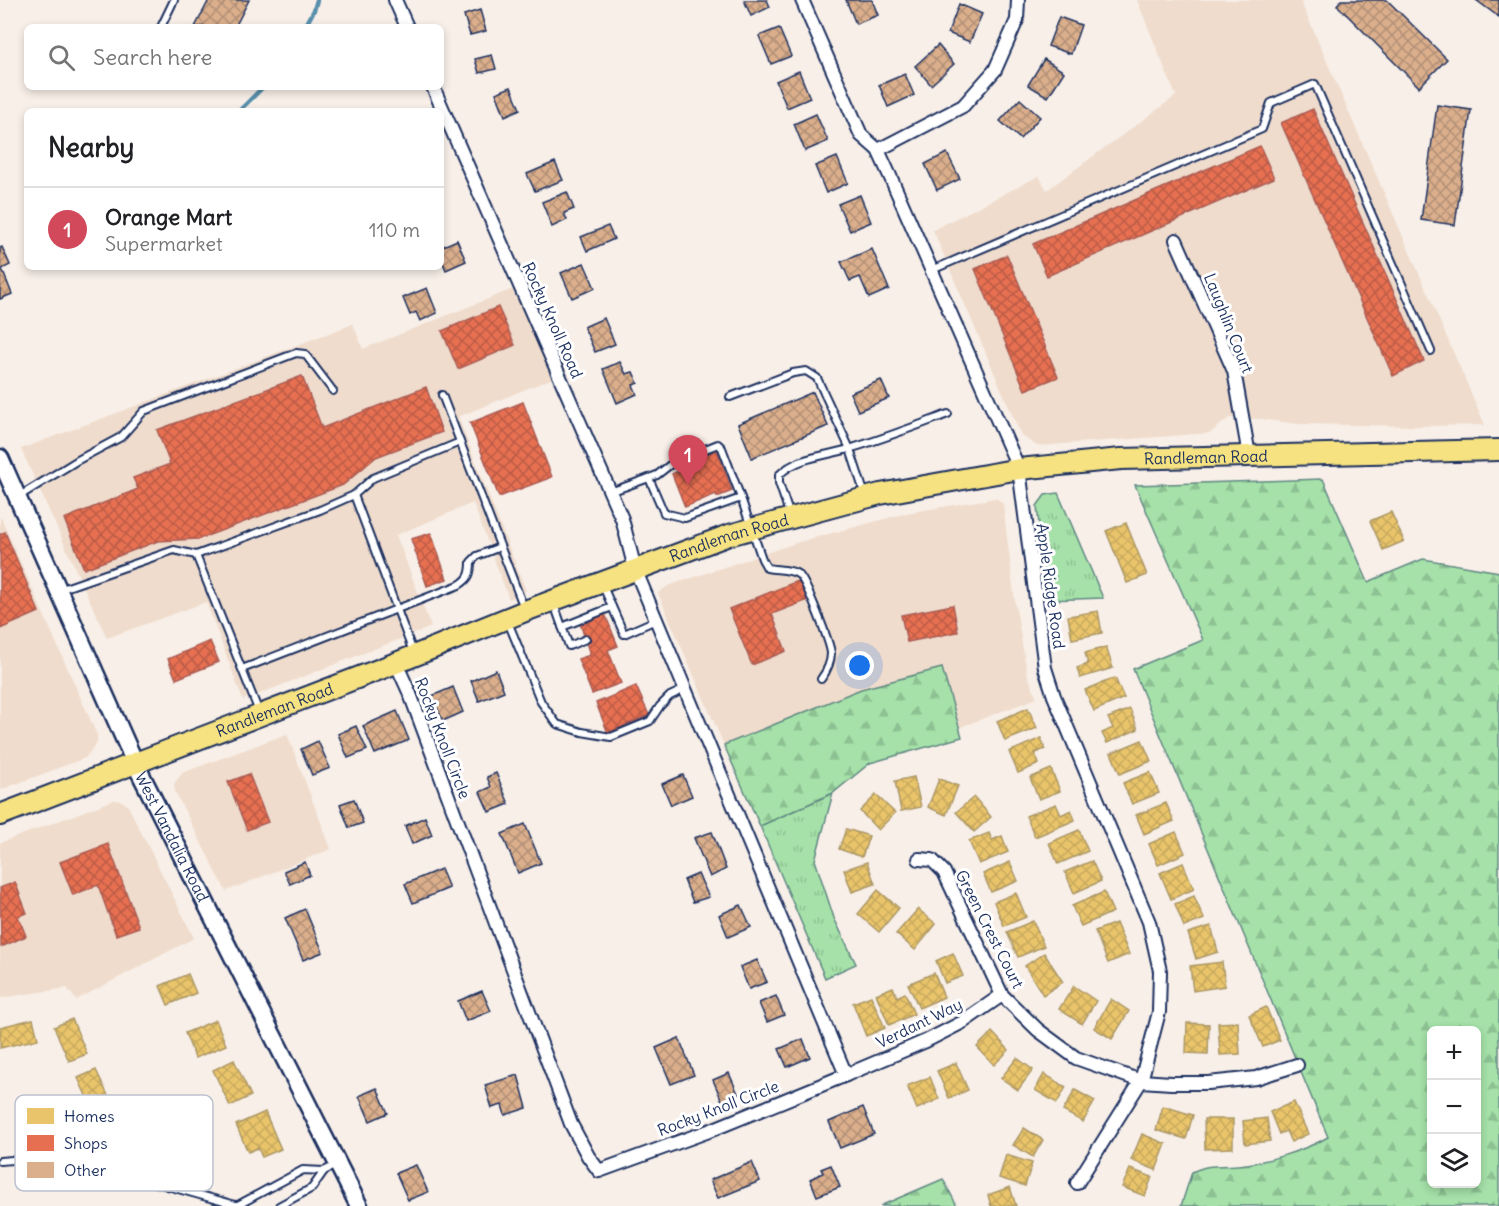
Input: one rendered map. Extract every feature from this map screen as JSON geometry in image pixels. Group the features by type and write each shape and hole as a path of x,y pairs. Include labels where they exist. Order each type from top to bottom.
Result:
{"main road":[{"name":"Randleman Road","path":"0,815 635,569 729,535 866,498 1019,469 1121,459 1499,450"},
{"name":"West Vandalia Road","path":"0,458 135,763 331,1167 359,1206"}],"street":[{"path":"395,0 406,24"},
{"name":"Apple Ridge Road","path":"802,0 861,135 878,150 1019,469 1045,668 1054,696 1149,922 1160,971 1159,1012 1141,1081 1077,1183"},
{"path":"878,150 963,106 995,70 1017,20 1018,0"},
{"name":"Rocky Knoll Road","path":"434,90 442,108"},
{"name":"Rocky Knoll Road","path":"444,112 622,519 635,569"},
{"name":"Laughlin Court","path":"1176,240 1234,371 1249,455"},
{"path":"635,569 846,1075"},
{"name":"Rocky Knoll Circle","path":"405,659 572,1124 588,1156 599,1171 709,1131 846,1075"},
{"name":"Green Crest Court","path":"920,859 932,860 944,872 1002,995 1038,1030 1077,1058 1141,1081 1208,1083 1256,1078 1297,1065"},
{"name":"Verdant Way","path":"846,1075 926,1041 963,1022 1002,995"}],"lane":[{"path":"162,24 174,0"},
{"path":"932,270 1262,129 1271,103 1315,84 1431,351"},
{"path":"17,497 121,437 144,411 296,353 305,354 333,391"},
{"path":"730,397 806,370 816,378 850,449 866,498"},
{"path":"442,395 525,611"},
{"path":"790,518 779,483 779,475 786,468 816,457 850,449 948,414"},
{"path":"59,590 174,550 196,555 320,510 354,495 373,478 460,442"},
{"path":"610,492 657,475 675,461 718,444 722,448 767,568 793,572 801,576 806,586 829,644 831,656 827,671 821,679"},
{"path":"649,478 664,513 670,516 686,518 741,498"},
{"path":"354,495 396,609 405,659"},
{"path":"242,669 467,580 471,572 471,562 477,556 500,547"},
{"path":"196,555 260,715"},
{"path":"601,583 624,634 656,620"},
{"path":"553,601 569,646 586,639"},
{"path":"562,627 612,607"},
{"path":"507,619 541,702 557,724 582,732 610,737 650,721 670,696 685,689"},
{"path":"611,628 621,626"},
{"path":"0,1161 15,1160"},
{"path":"182,1191 238,1206 303,1170 331,1167"},
{"path":"279,1206 312,1188 331,1167"}],"shaded area":[{"path":"1137,0 1300,0 1485,425 1298,424 1229,418 1210,433 1037,446 1021,435 933,230 1039,176 1047,190 1176,96"},
{"path":"513,289 553,378 458,417 526,591 509,599 473,503 396,535 431,627 243,700 206,602 107,638 21,449 353,324 363,349"},
{"path":"996,498 1003,504 1015,603 1027,673 1037,698 958,728 941,668 861,689 724,745 658,593 668,586 799,542 907,513"},
{"path":"0,516 97,735 97,743 85,758 0,790"},
{"path":"287,734 331,849 226,891 175,792 174,784 182,773"},
{"path":"114,800 122,801 128,806 194,938 76,1000 67,988 0,998 0,843"}],"green space":[{"path":"1323,479 1368,582 1423,559 1499,572 1499,1206 1181,1206 1192,1172 1210,1166 1231,1166 1272,1159 1308,1147 1328,1137 1133,669 1203,640 1135,485"},
{"path":"1058,493 1103,598 1047,600 1037,506 1045,495"},
{"path":"942,668 962,737 870,763 833,793 760,826 724,745 861,689"},
{"path":"833,793 815,860 834,918 856,964 825,978 760,826"},
{"path":"943,1179 957,1206 880,1206"}],"building: Homes":[{"path":"1391,512 1404,541 1383,550 1370,521"},
{"path":"1126,523 1147,575 1127,583 1106,531"},
{"path":"1098,611 1102,633 1072,639 1068,616"},
{"path":"1106,647 1113,668 1080,678 1077,668 1088,664 1085,653"},
{"path":"1115,678 1124,698 1094,711 1085,690"},
{"path":"1028,708 1037,728 1005,741 997,721"},
{"path":"1130,709 1138,729 1107,743 1102,733 1113,728 1108,718"},
{"path":"1041,738 1045,749 1035,753 1039,764 1018,773 1009,752"},
{"path":"1142,740 1151,761 1120,774 1111,753"},
{"path":"1051,769 1060,791 1039,799 1030,778"},
{"path":"1150,772 1159,793 1132,804 1123,783"},
{"path":"914,777 921,807 901,811 895,781"},
{"path":"939,779 958,786 946,815 928,807"},
{"path":"876,795 895,813 878,830 860,811"},
{"path":"974,797 991,817 974,832 956,812"},
{"path":"1166,803 1174,821 1144,834 1136,815"},
{"path":"1056,804 1061,815 1071,810 1075,820 1035,837 1026,816"},
{"path":"846,829 869,836 862,857 839,849"},
{"path":"1079,830 1088,851 1058,864 1049,843"},
{"path":"1176,832 1185,853 1158,865 1149,844"},
{"path":"989,833 992,840 1002,836 1008,852 979,864 969,841"},
{"path":"1092,861 1101,881 1074,893 1065,872"},
{"path":"867,862 875,884 852,892 844,870"},
{"path":"1010,862 1018,881 991,892 983,874"},
{"path":"1183,863 1194,889 1171,899 1160,873"},
{"path":"878,890 899,908 879,932 858,914"},
{"path":"1104,892 1113,912 1081,926 1072,906"},
{"path":"1016,893 1026,917 1004,926 994,902"},
{"path":"1194,896 1204,919 1184,927 1175,904"},
{"path":"918,909 936,924 915,950 896,934"},
{"path":"1033,921 1044,946 1018,957 1007,932"},
{"path":"1116,923 1129,954 1108,963 1095,931"},
{"path":"1211,926 1218,952 1196,959 1188,933"},
{"path":"953,953 963,976 945,983 936,961"},
{"path":"1044,953 1063,982 1043,995 1025,966"},
{"path":"1222,962 1225,986 1193,991 1190,966"},
{"path":"934,973 944,997 919,1008 908,984"},
{"path":"188,974 196,993 168,1005 160,986"},
{"path":"1074,986 1096,1001 1082,1024 1059,1009"},
{"path":"893,987 897,997 905,993 914,1014 889,1025 876,994"},
{"path":"871,996 885,1028 866,1036 853,1003"},
{"path":"1111,999 1129,1011 1112,1039 1094,1028"},
{"path":"1266,1007 1280,1040 1263,1047 1249,1015"},
{"path":"33,1019 38,1039 0,1048 0,1027"},
{"path":"72,1019 87,1054 69,1061 54,1027"},
{"path":"216,1020 226,1045 195,1058 185,1033"},
{"path":"1238,1022 1240,1054 1220,1055 1218,1023"},
{"path":"1187,1023 1209,1024 1208,1054 1186,1053"},
{"path":"992,1032 1009,1050 994,1065 977,1047"},
{"path":"1017,1058 1033,1070 1018,1090 1001,1078"},
{"path":"234,1060 251,1096 230,1106 213,1070"},
{"path":"956,1063 968,1090 949,1098 937,1071"},
{"path":"96,1070 108,1095 86,1095 78,1078"},
{"path":"1044,1074 1066,1087 1057,1103 1035,1090"},
{"path":"930,1077 939,1099 917,1109 907,1086"},
{"path":"1075,1090 1095,1101 1083,1122 1063,1111"},
{"path":"1294,1102 1308,1134 1291,1142 1286,1131 1279,1134 1270,1112"},
{"path":"1163,1106 1193,1115 1186,1139 1156,1130"},
{"path":"265,1112 281,1149 262,1157 258,1148 248,1152 236,1125"},
{"path":"1267,1118 1270,1141 1245,1144 1243,1121"},
{"path":"1204,1119 1233,1119 1233,1148 1205,1149"},
{"path":"1024,1128 1043,1140 1033,1157 1013,1145"},
{"path":"1142,1134 1166,1144 1156,1170 1131,1160"},
{"path":"1006,1155 1032,1163 1025,1186 999,1178"},
{"path":"1130,1169 1152,1177 1145,1196 1122,1187"},
{"path":"1010,1187 1016,1206 991,1206 988,1195"}],"building: Shops":[{"path":"1313,109 1424,361 1393,376 1281,123"},
{"path":"1260,146 1274,178 1047,276 1033,244"},
{"path":"1007,255 1058,377 1025,390 975,269"},
{"path":"498,307 515,345 458,369 442,331"},
{"path":"302,376 322,428 426,387 442,432 376,457 343,485 199,539 158,541 84,569 64,519 138,489 133,478 170,464 157,430"},
{"path":"523,402 552,477 499,497 470,423"},
{"path":"717,450 732,491 717,497 716,494 685,507 672,474 694,464 692,459"},
{"path":"5,532 39,612 0,629 0,534"},
{"path":"431,533 447,579 427,586 411,539"},
{"path":"800,580 808,600 772,614 786,651 752,665 729,609"},
{"path":"953,605 958,632 907,642 901,615"},
{"path":"605,614 618,646 608,650 621,683 592,694 578,659 590,655 580,623"},
{"path":"210,641 219,662 176,679 168,659"},
{"path":"636,686 649,715 608,733 596,703"},
{"path":"249,774 268,822 247,830 228,782"},
{"path":"108,844 139,927 116,935 98,885 73,895 60,862"},
{"path":"15,882 27,913 18,916 26,936 1,947 0,888"}],"building: Other":[{"path":"209,0 249,0 237,24 197,24"},
{"path":"744,0 767,0 770,7 751,16"},
{"path":"846,0 872,0 878,15 856,24"},
{"path":"1341,0 1387,0 1447,59 1419,87 1337,5"},
{"path":"1476,0 1499,0 1499,17"},
{"path":"959,4 982,14 970,42 948,33"},
{"path":"480,10 486,31 470,35 464,15"},
{"path":"1059,17 1081,25 1071,54 1048,46"},
{"path":"779,28 791,56 771,64 759,36"},
{"path":"938,45 954,64 931,85 915,66"},
{"path":"492,55 496,69 479,73 475,59"},
{"path":"1044,59 1064,72 1048,97 1028,85"},
{"path":"799,71 810,98 787,108 776,81"},
{"path":"905,74 914,95 888,107 879,85"},
{"path":"511,87 520,109 505,116 496,93"},
{"path":"1020,99 1040,117 1020,139 1000,121"},
{"path":"1437,105 1471,110 1455,225 1421,220"},
{"path":"816,114 828,141 805,151 794,124"},
{"path":"947,153 960,179 937,190 925,164"},
{"path":"837,157 848,183 826,193 815,166"},
{"path":"555,162 563,180 535,191 527,174"},
{"path":"567,192 574,209 564,213 567,220 552,227 542,202"},
{"path":"860,195 871,222 850,231 838,204"},
{"path":"608,226 614,239 587,251 581,237"},
{"path":"457,240 466,261 446,270 444,246"},
{"path":"2,247 10,265 2,269 12,294 0,299 0,248"},
{"path":"872,249 889,289 869,298 860,277 850,281 841,262"},
{"path":"584,263 595,288 572,298 561,273"},
{"path":"427,288 437,313 420,321 416,312 410,315 403,298"},
{"path":"604,318 615,344 595,352 584,327"},
{"path":"620,362 626,374 633,372 638,383 633,385 637,394 617,403 603,369"},
{"path":"881,380 889,398 858,411 850,393"},
{"path":"813,392 828,426 752,458 738,424"},
{"path":"496,670 504,691 479,701 471,681"},
{"path":"453,687 463,712 443,721 432,696"},
{"path":"397,711 409,740 375,754 363,726"},
{"path":"356,726 367,750 348,758 338,734"},
{"path":"318,741 330,768 312,775 301,749"},
{"path":"496,773 509,804 489,812 480,792 491,787 487,777"},
{"path":"683,775 692,796 671,805 662,784"},
{"path":"354,799 363,823 349,828 340,804"},
{"path":"425,817 432,835 412,844 405,826"},
{"path":"525,824 541,863 518,873 502,834"},
{"path":"712,832 726,869 710,877 694,838"},
{"path":"305,862 310,875 290,884 284,871"},
{"path":"441,869 449,888 413,903 405,884"},
{"path":"698,874 709,897 693,902 684,880"},
{"path":"741,905 751,927 728,937 719,915"},
{"path":"305,909 323,952 303,960 285,918"},
{"path":"757,960 767,982 749,989 740,967"},
{"path":"482,991 491,1011 466,1021 458,1001"},
{"path":"776,996 784,1015 767,1022 759,1003"},
{"path":"679,1038 694,1075 671,1084 656,1048"},
{"path":"803,1039 810,1057 787,1067 779,1049"},
{"path":"729,1073 739,1096 723,1103 713,1080"},
{"path":"518,1075 527,1108 505,1115 502,1105 492,1108 485,1085"},
{"path":"377,1088 388,1113 370,1121 359,1096"},
{"path":"863,1107 874,1134 840,1148 829,1122"},
{"path":"752,1162 760,1181 718,1198 710,1180"},
{"path":"416,1165 428,1192 408,1200 396,1173"},
{"path":"831,1165 840,1187 817,1196 810,1179 823,1173 821,1169"}],"waterway":[{"path":"307,24 317,0"},
{"path":"242,108 260,90"}],"place":[{"name":"Orange Mart","path":"688,485"}]}
